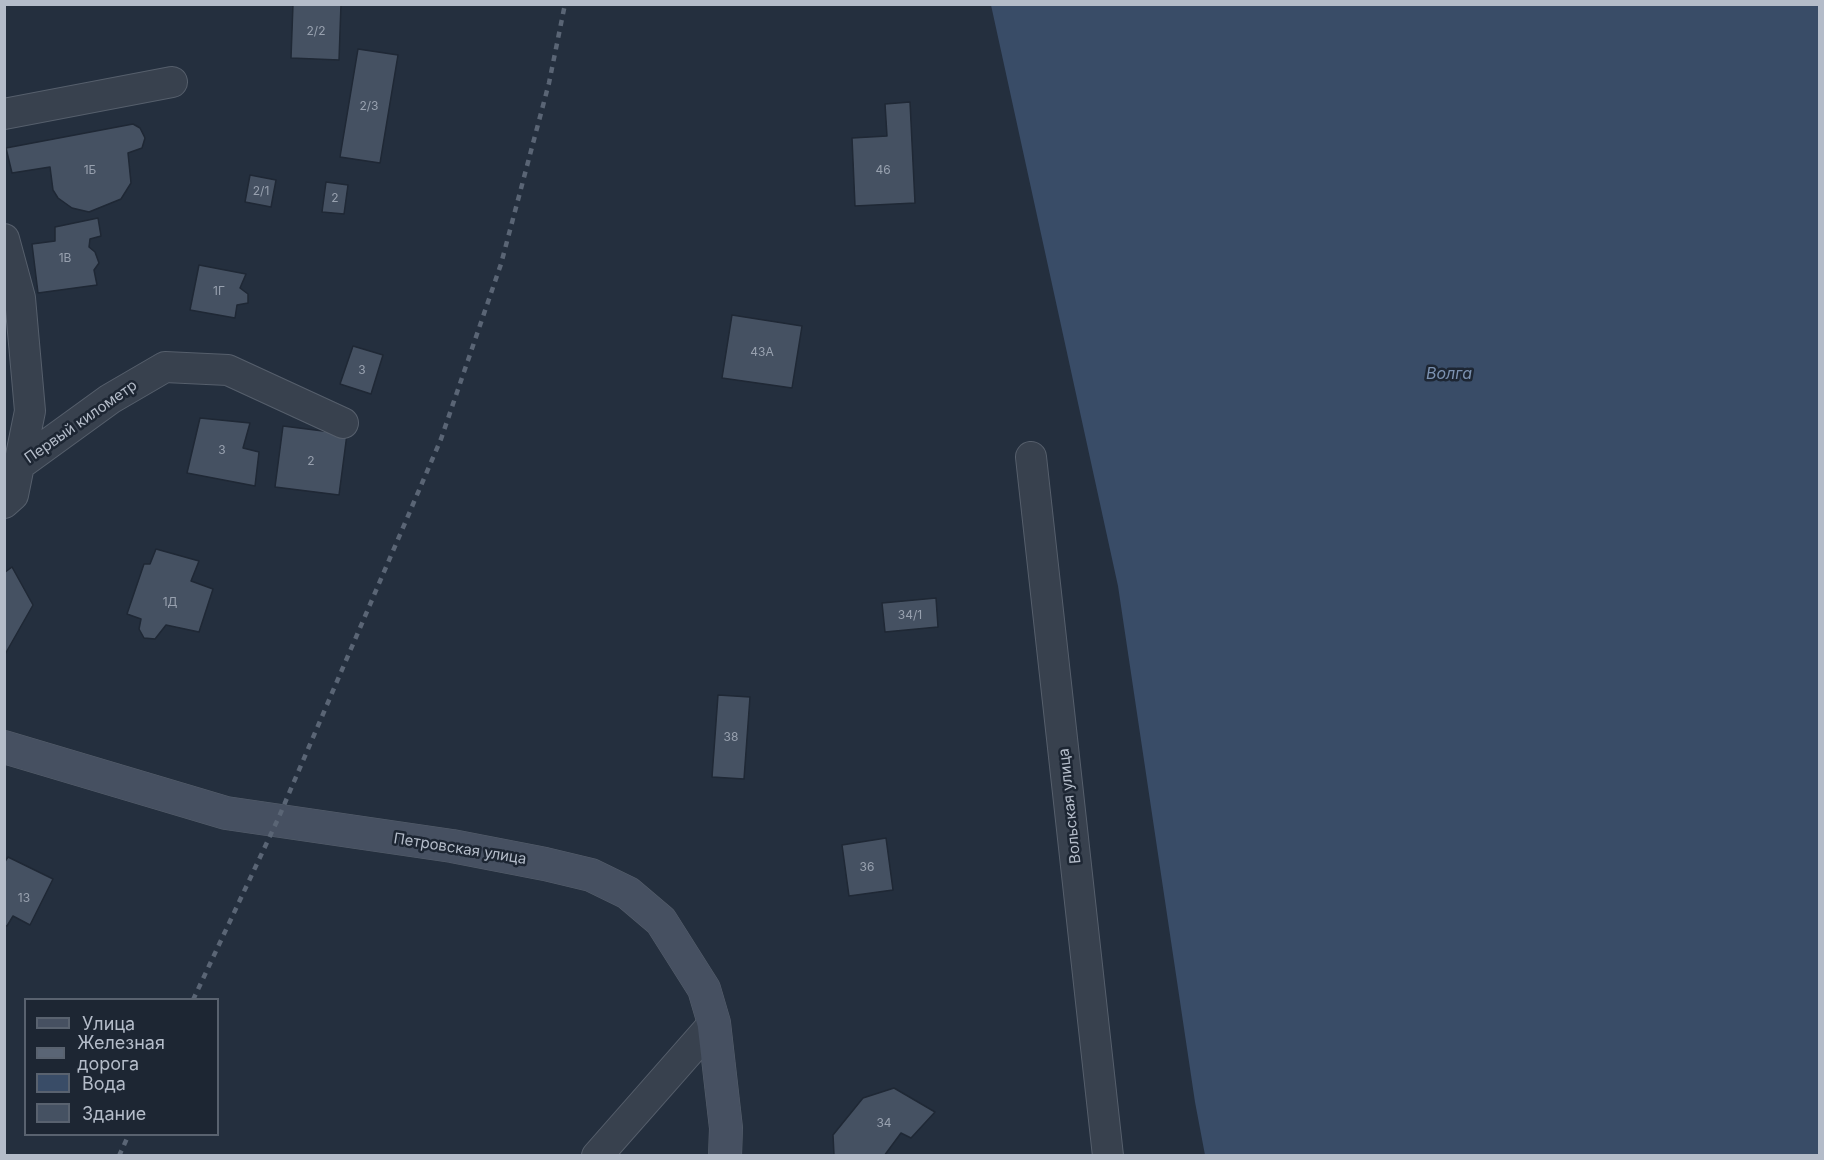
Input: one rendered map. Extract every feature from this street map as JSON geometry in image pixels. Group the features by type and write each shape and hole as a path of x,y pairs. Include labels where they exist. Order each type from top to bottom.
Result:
{"street":[{"path":"4,114 171,82"},
{"path":"4,239 20,298 30,411 13,495 4,503"},
{"name":"Первый километр","path":"19,465 110,399 165,367 228,370 343,423"},
{"name":"Вольская улица","path":"1031,457 1108,1155"},
{"name":"Петровская улица","path":"4,747 226,813 452,846 591,875 628,893 661,921 704,989 714,1023 726,1128 725,1155"},
{"path":"597,1155 714,1023"}],"water":[{"name":"Волга","path":"991,5 1819,5 1819,1155 1205,1155 1195,1102 1118,586"}],"building":[{"path":"293,4 341,4 339,60 291,58"},
{"path":"358,49 398,55 380,163 340,157"},
{"path":"910,102 915,203 855,206 852,138 887,136 885,104"},
{"path":"133,124 140,128 145,138 142,148 128,153 131,183 121,199 89,212 72,208 58,198 53,190 50,167 12,173 6,148"},
{"path":"250,175 276,180 271,207 245,202"},
{"path":"326,182 348,185 344,214 322,212"},
{"path":"98,218 101,236 90,239 89,247 95,252 99,263 94,270 97,285 38,293 32,244 55,241 55,227"},
{"path":"199,265 246,274 240,288 248,294 248,303 237,305 235,318 190,310"},
{"path":"732,315 802,326 792,388 722,378"},
{"path":"353,346 383,355 371,394 340,384"},
{"path":"200,418 250,423 243,448 259,452 255,486 187,473"},
{"path":"283,426 347,434 339,495 275,487"},
{"path":"156,549 199,561 191,581 213,589 199,632 166,625 155,639 144,638 139,629 141,619 127,614 144,564 150,564"},
{"path":"12,567 33,605 4,656 4,573"},
{"path":"936,598 938,627 885,632 882,603"},
{"path":"718,695 750,697 744,779 712,777"},
{"path":"886,838 893,890 849,896 842,845"},
{"path":"8,857 53,879 30,925 13,916 7,926 4,925 4,863"},
{"path":"894,1088 935,1112 911,1138 901,1133 884,1156 834,1155 833,1135 863,1098"}],"railway":[{"path":"194,998 278,819 441,439 501,264 549,83 565,4"},
{"path":"119,1156 128,1136"}]}
